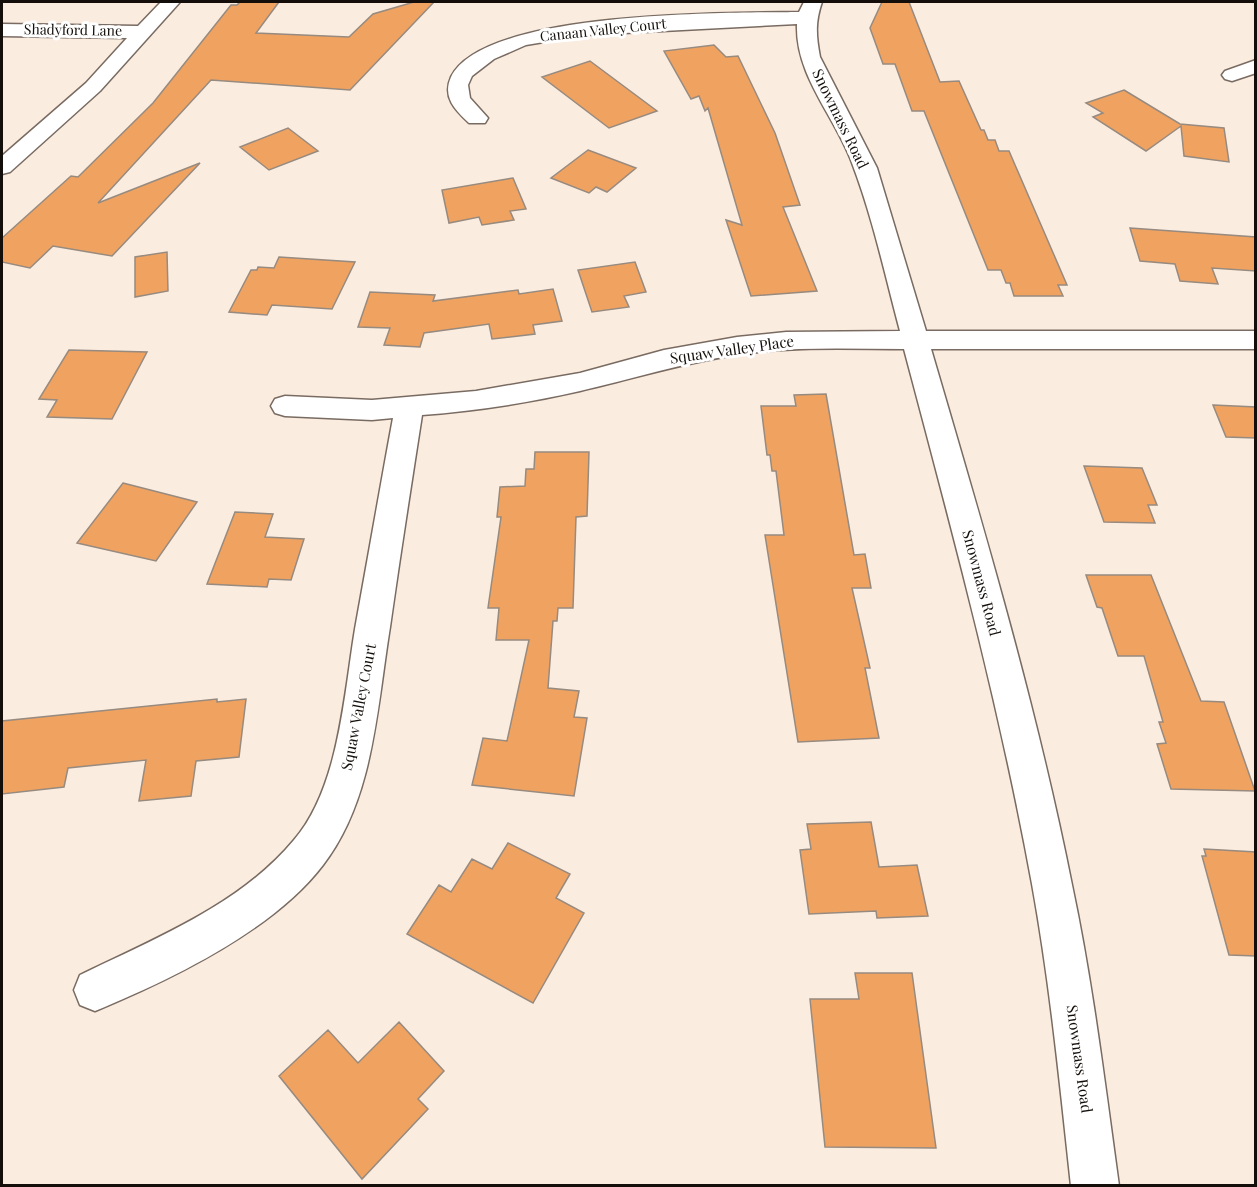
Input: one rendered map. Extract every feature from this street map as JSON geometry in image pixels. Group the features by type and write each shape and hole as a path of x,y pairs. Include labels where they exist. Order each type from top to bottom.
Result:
{"street":[{"path":"2,167 93,87 171,2"},
{"name":"Canaan Valley Court","path":"477,118 463,105 457,90 465,70 500,48 526,39 563,31 740,18 809,10"},
{"name":"Snowmass Road","path":"809,10 805,40 816,71 859,152 876,197 989,609 1045,845 1077,1040 1095,1185"},
{"name":"Shadyford Lane","path":"2,30 144,32"},
{"path":"1232,75 1256,66"},
{"name":"Squaw Valley Place","path":"285,406 372,410 476,401 579,382 664,359 737,346 786,341 1190,338 1256,340"},
{"name":"Squaw Valley Court","path":"95,990 196,940 246,909 308,854 335,805 350,763 409,408"}],"building":[{"path":"240,2 279,2 256,33 349,37 373,14 414,2 434,2 350,90 211,80 98,203 200,163 112,256 53,246 30,268 2,262 2,238 71,176 78,177 153,103 231,5 237,5"},
{"path":"882,2 909,2 940,82 959,81 981,130 984,130 988,140 995,140 999,151 1009,151 1067,285 1058,285 1063,296 1014,296 1010,283 1006,283 1001,270 988,270 924,111 912,111 895,64 883,64 870,28"},
{"path":"714,45 726,57 738,56 775,133 800,205 783,207 817,291 751,296 726,220 742,225 708,108 705,111 699,96 691,99 664,51"},
{"path":"590,61 657,111 609,128 542,77"},
{"path":"1124,90 1180,124 1224,128 1229,162 1184,156 1181,126 1146,151 1093,117 1103,113 1086,103"},
{"path":"288,128 318,151 269,170 240,147"},
{"path":"588,150 636,168 607,192 596,187 589,193 551,178"},
{"path":"513,178 526,209 510,211 514,220 482,225 479,217 449,223 442,190"},
{"path":"1130,228 1256,237 1256,271 1212,268 1218,284 1180,281 1175,264 1140,261"},
{"path":"167,252 168,291 135,297 135,257"},
{"path":"279,257 355,262 332,309 272,305 267,315 229,312 251,270 257,270 258,267 274,268"},
{"path":"635,262 646,292 624,296 629,307 592,312 578,270"},
{"path":"553,289 562,321 533,325 535,334 492,339 489,324 424,333 420,347 384,345 390,328 358,327 370,292 435,295 433,301 518,290 519,294"},
{"path":"69,350 147,352 112,419 47,417 57,400 39,399"},
{"path":"826,394 854,555 865,554 871,588 852,588 870,668 865,668 879,738 798,742 765,535 784,535 776,471 772,471 770,455 767,455 761,406 796,406 794,395"},
{"path":"1213,405 1256,407 1256,438 1226,437"},
{"path":"535,452 589,452 587,516 576,517 573,608 558,608 557,621 553,621 548,688 579,691 574,717 587,718 574,796 472,785 483,738 507,741 529,640 496,640 499,608 488,608 501,517 497,517 500,487 525,486 526,469 534,469"},
{"path":"1084,466 1142,468 1157,505 1148,505 1155,523 1104,522"},
{"path":"123,483 197,502 156,561 77,543"},
{"path":"235,512 273,514 265,537 304,539 291,580 269,579 267,587 207,584"},
{"path":"1086,575 1151,575 1201,701 1224,702 1255,791 1171,789 1157,744 1166,743 1159,722 1163,722 1144,656 1118,656 1102,608 1097,607"},
{"path":"217,699 217,702 246,699 239,757 196,761 191,796 139,801 146,760 68,768 64,787 2,794 2,721"},
{"path":"871,822 879,867 917,865 928,916 877,918 876,911 809,914 800,850 811,849 807,824"},
{"path":"508,843 570,874 556,898 584,913 533,1003 407,934 439,885 451,892 472,859 492,869"},
{"path":"1204,849 1256,852 1256,956 1229,955 1202,856 1206,856"},
{"path":"855,973 912,973 936,1148 825,1147 810,999 859,999"},
{"path":"399,1022 444,1071 418,1099 428,1109 362,1179 279,1076 328,1030 358,1063"}]}
